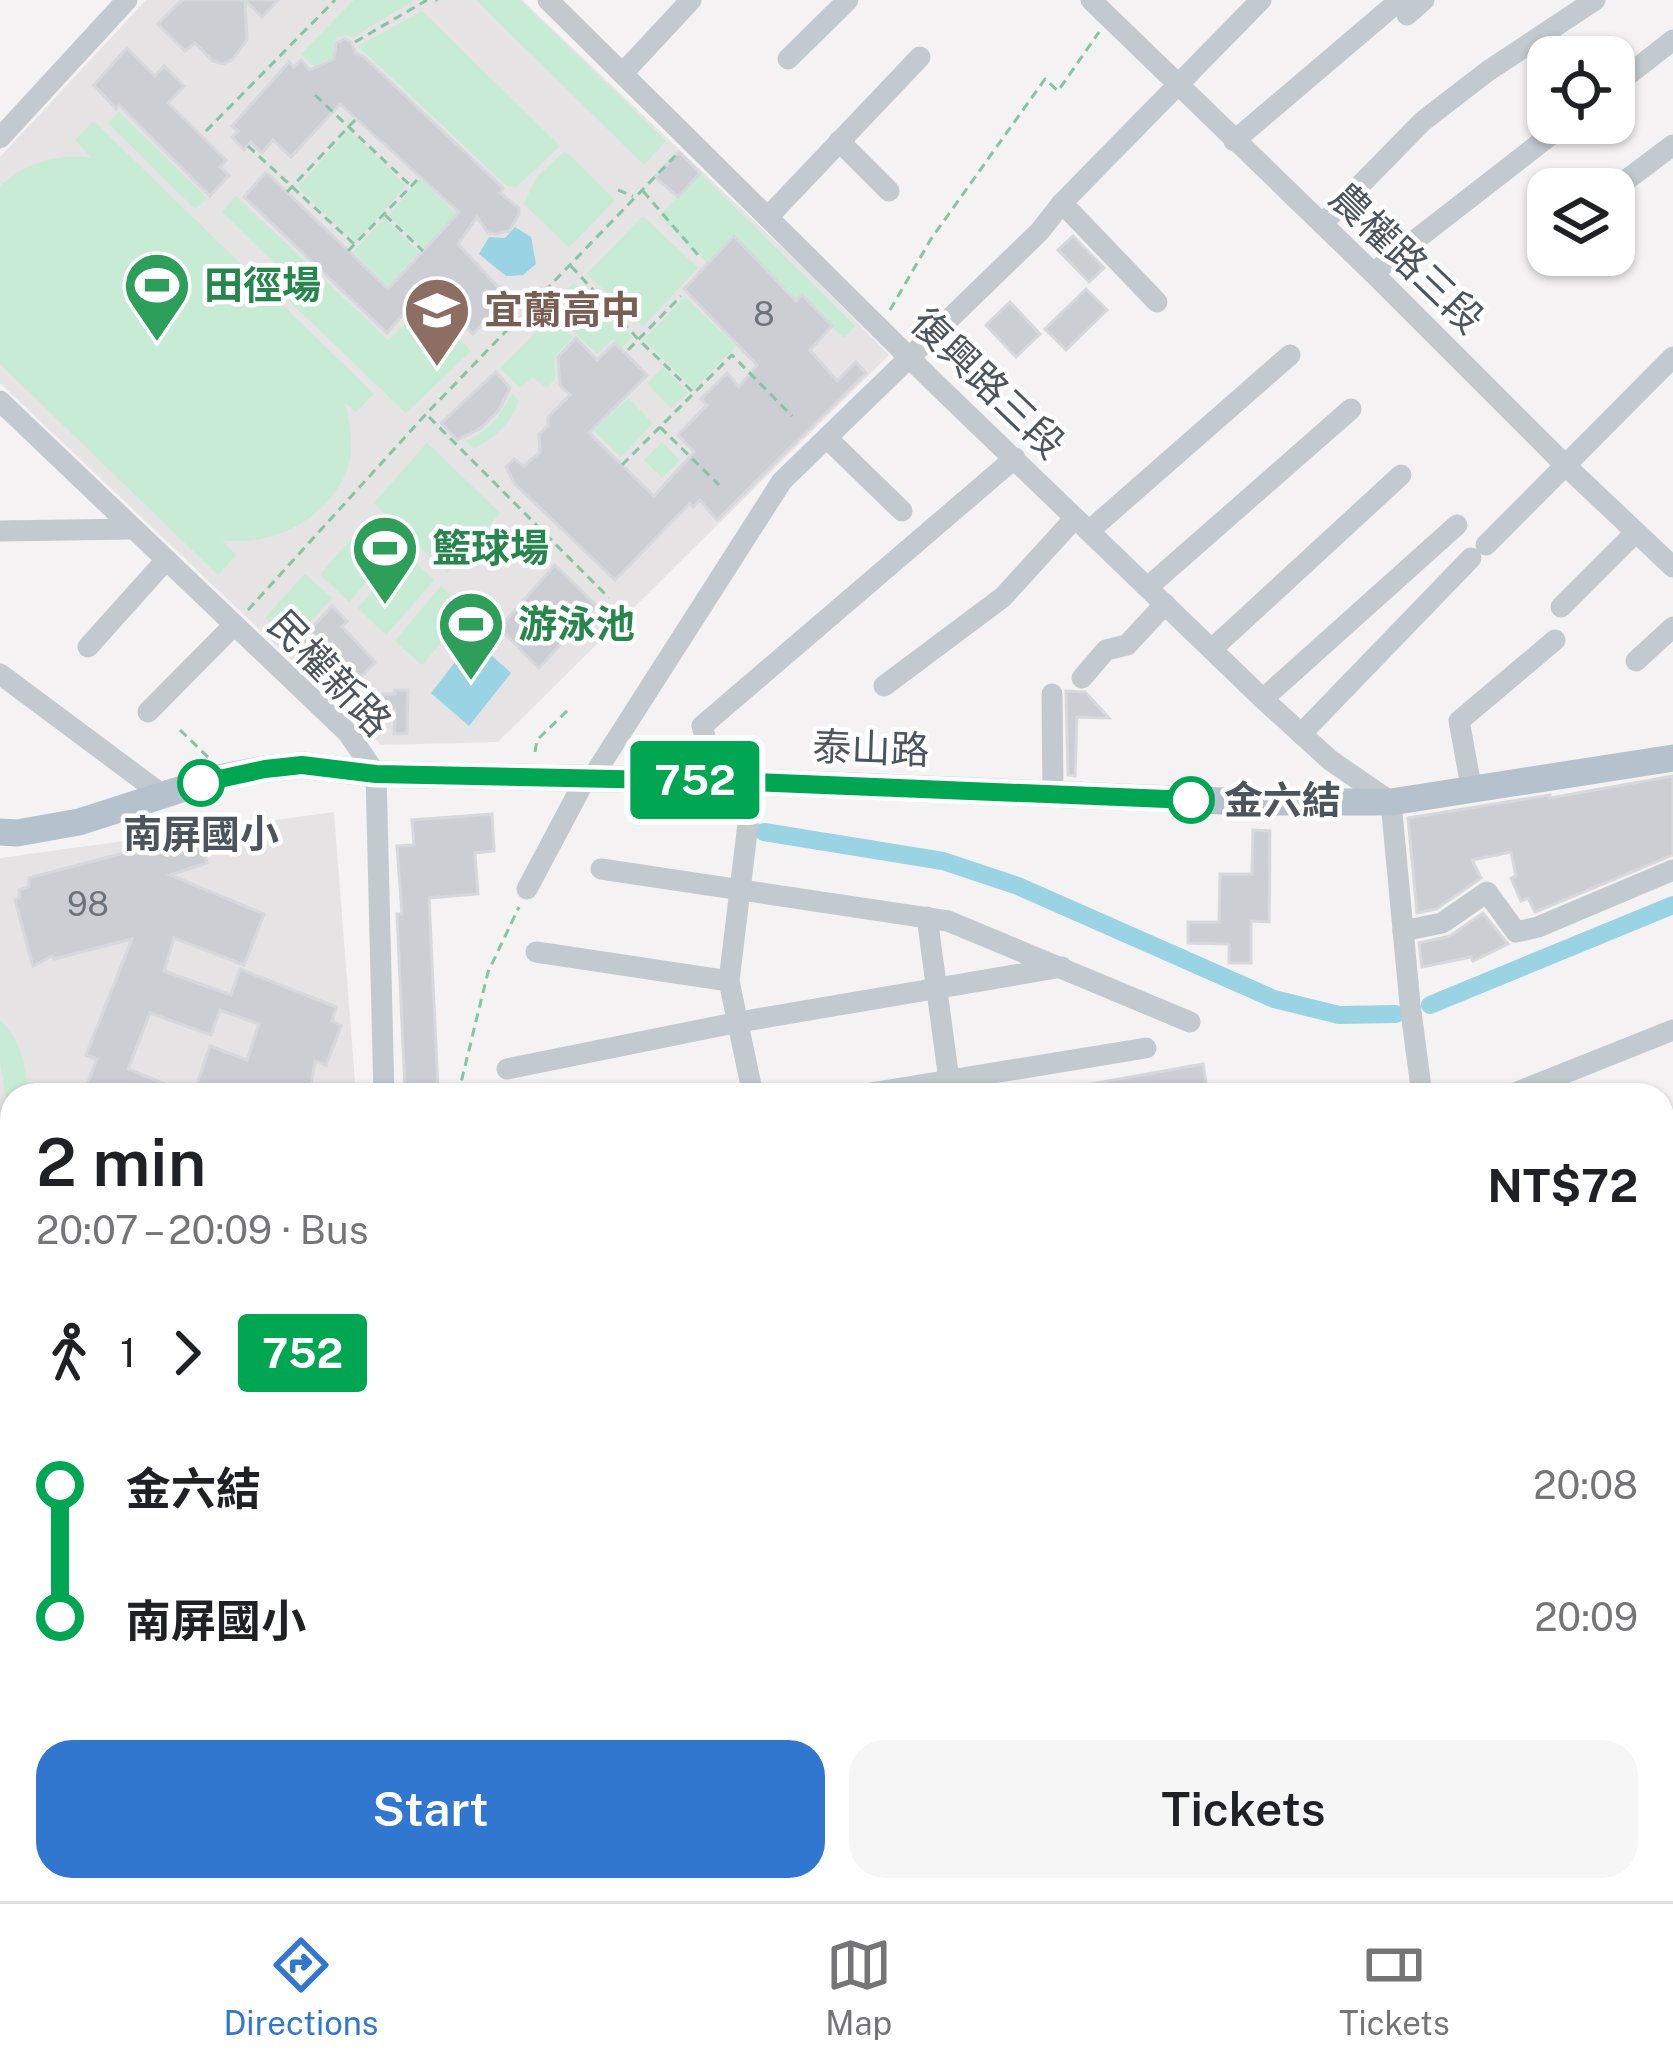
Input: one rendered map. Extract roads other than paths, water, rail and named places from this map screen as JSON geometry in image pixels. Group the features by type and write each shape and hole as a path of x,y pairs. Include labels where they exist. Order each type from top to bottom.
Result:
{"main road":[{"name":"泰山路","path":"0,832 79,822 229,776 302,765 376,774 753,782 1247,802 1391,802 1673,758"}],"street":[{"path":"0,138 127,0"},
{"name":"復興路三段","path":"548,0 1263,699 1330,760 1391,802"},
{"path":"623,73 691,0"},
{"path":"788,59 848,0"},
{"name":"農權路三段","path":"1091,0 1673,567"},
{"path":"527,889 589,778 782,482 1040,231 1061,203 1262,0"},
{"path":"1322,224 1423,121 1488,70 1595,0"},
{"path":"1234,141 1410,5"},
{"path":"1635,70 1673,40"},
{"path":"768,217 920,57"},
{"path":"839,141 889,191"},
{"path":"1373,273 1539,144"},
{"path":"1635,174 1673,146"},
{"path":"1061,203 1157,302"},
{"path":"884,686 1004,597 1082,524 1290,355"},
{"path":"1301,734 1673,357"},
{"name":"民權新路","path":"0,401 348,733 376,774 384,1083"},
{"path":"1148,587 1351,409"},
{"path":"828,439 902,511"},
{"path":"718,781 702,727 1015,458"},
{"path":"1212,649 1401,476"},
{"path":"1263,699 1457,525"},
{"path":"0,531 133,529"},
{"path":"1561,607 1636,532"},
{"path":"88,647 166,560"},
{"path":"1082,678 1106,650 1127,645 1166,604"},
{"path":"148,712 233,626"},
{"path":"1636,661 1673,627"},
{"path":"1472,791 1459,721 1556,640"},
{"path":"0,674 164,796"},
{"path":"1052,694 1053,794"},
{"path":"751,1083 729,982 753,782"},
{"path":"1391,802 1421,1083"},
{"path":"601,869 948,921 1190,1022"},
{"path":"1403,931 1442,923 1487,892 1516,932 1673,870"},
{"path":"927,917 950,1080"},
{"path":"536,952 729,982"},
{"path":"507,1069 740,1022 1063,967"},
{"path":"1540,1083 1673,1030"},
{"path":"932,1083 1146,1048"}],"water":[{"path":"515,227 531,237 536,264 523,275 506,276 479,254 489,237 505,238"},
{"name":"游泳池","path":"473,639 511,673 469,726 431,693"}],"waterway":[{"path":"764,832 943,861 1018,886 1274,999 1339,1015 1396,1014"},
{"path":"1430,1005 1673,905"}],"place":[{"name":"田徑場","path":"157,344"},
{"name":"宜蘭高中","path":"437,369"},
{"name":"籃球場","path":"385,607"},
{"name":"游泳池","path":"471,683"},
{"name":"南屏國小","path":"201,783"},
{"name":"金六結","path":"1191,800"}]}
